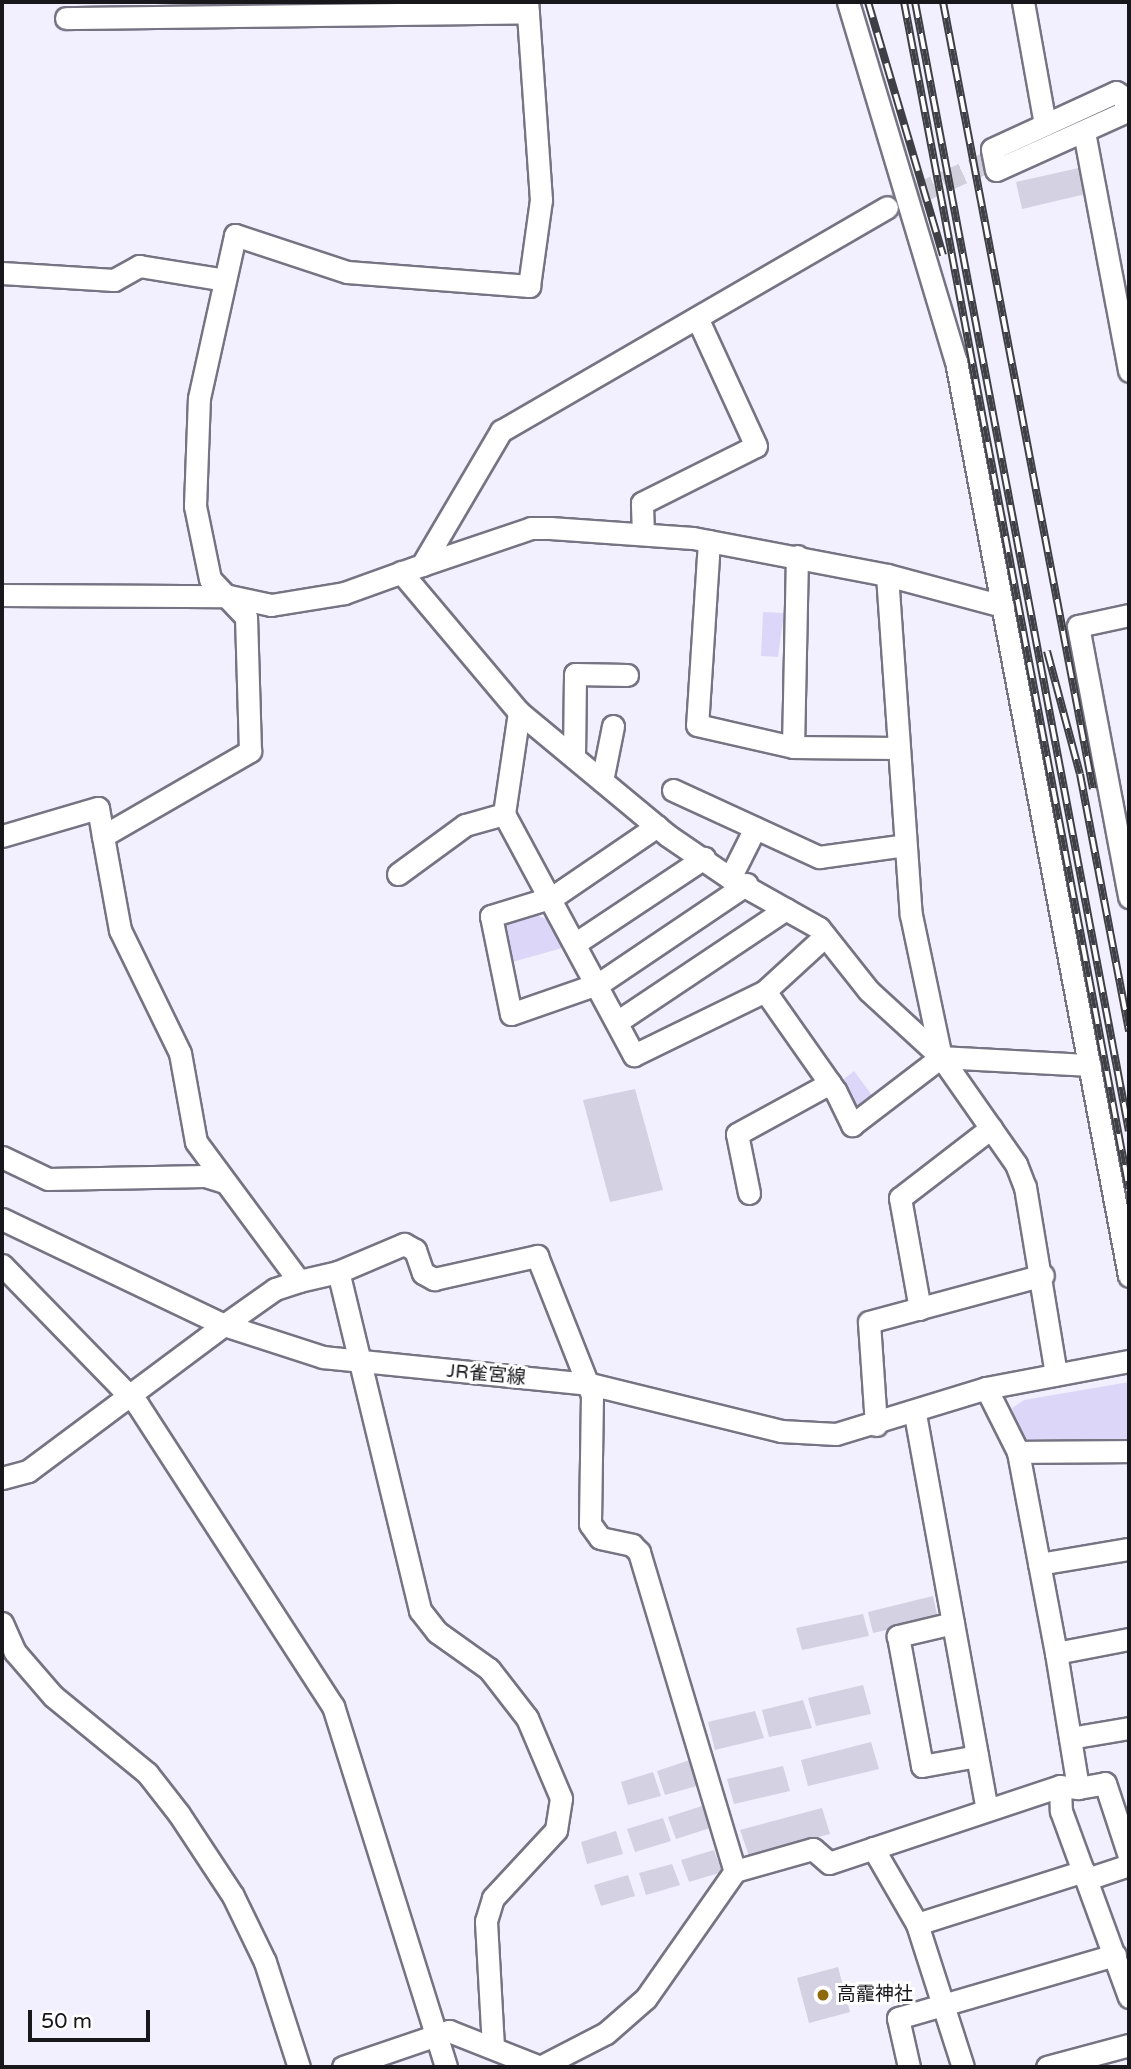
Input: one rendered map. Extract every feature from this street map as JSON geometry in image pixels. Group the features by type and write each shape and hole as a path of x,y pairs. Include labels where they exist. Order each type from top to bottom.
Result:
{"street":[{"path":"848,2 956,361 1129,1276"},
{"path":"1023,2 1045,124"},
{"path":"66,18 528,7 541,200 529,286 347,272 235,235 199,398 195,506 210,579 247,617 250,751 103,836"},
{"path":"1116,92 1127,97 1125,112 996,170 992,149 1116,92"},
{"path":"1013,151 1127,97"},
{"path":"1084,132 1129,371"},
{"path":"731,298 754,272 904,184"},
{"path":"422,565 502,431 887,207"},
{"path":"731,298 768,288 825,250 911,208"},
{"path":"2,273 114,280 139,266 225,280"},
{"path":"643,534 642,503 756,446 697,318"},
{"path":"2,595 229,596 271,605 344,593 531,528 643,534 709,541 887,575 1003,606"},
{"path":"709,541 700,607 697,725 793,747 896,748"},
{"path":"793,747 797,556"},
{"path":"401,572 519,712 657,827 825,936 869,991 941,1057 991,1128 1026,1187 1043,1275 1056,1374"},
{"path":"887,575 896,748 911,915 941,1057"},
{"path":"1129,615 1078,625 1129,897"},
{"path":"574,757 575,674 626,675"},
{"path":"519,712 504,814 600,983 634,1055 765,991 825,936"},
{"path":"602,781 613,726"},
{"path":"673,790 819,857 905,845"},
{"path":"2,836 98,808 120,930 180,1053 196,1142 299,1281"},
{"path":"398,874 465,825 504,814"},
{"path":"657,827 553,897 491,916 511,1014 600,983 738,881 755,828"},
{"path":"576,943 704,858"},
{"path":"617,1022 786,909"},
{"path":"765,991 830,1083 852,1125 941,1057 1090,1065"},
{"path":"750,1193 737,1134 830,1083"},
{"path":"920,1309 900,1198 991,1128"},
{"path":"2,1157 48,1180 205,1176 225,1182"},
{"name":"JR雀宮線","path":"2,1219 223,1325 362,1365 590,1384 781,1431 836,1434 915,1414 986,1388 1129,1361"},
{"path":"2,1478 28,1471 275,1289 338,1272 404,1244 415,1250 423,1273 434,1279 537,1256 590,1384 590,1524 600,1538 632,1545 639,1552 735,1871"},
{"path":"2,1265 130,1395 333,1706 446,2067"},
{"path":"338,1272 420,1610 437,1632 489,1670 527,1718 561,1798 556,1830 493,1898 486,1921 493,2047"},
{"path":"876,1425 869,1322 1043,1275"},
{"path":"986,1388 1018,1452 1056,1653 1070,1738 1069,1787 1061,1811 1128,1989"},
{"path":"915,1414 987,1809"},
{"path":"1018,1452 1129,1451"},
{"path":"1039,1564 1129,1549"},
{"path":"2,1623 15,1652 53,1696 147,1773 186,1825 233,1896 265,1962 299,2067"},
{"path":"953,1623 898,1636 907,1688 922,1766 977,1756"},
{"path":"1056,1653 1129,1639"},
{"path":"1070,1738 1129,1728"},
{"path":"343,2067 435,2032 449,2031 540,2067 596,2039 646,1998 735,1871 813,1849 829,1863 987,1809 1069,1787 1105,1783 1129,1856"},
{"path":"873,1848 917,1924 963,2067"},
{"path":"917,1924 1085,1875 1129,1865"},
{"path":"909,2067 895,2023 944,2004 1115,1955"},
{"path":"1047,2067 1129,2045"}],"shaded area":[{"path":"763,612 784,613 778,657 761,656"},
{"path":"528,912 549,920 566,947 509,963 502,929 510,918"},
{"path":"854,1071 875,1099 860,1109 848,1106 839,1083"},
{"path":"1129,1382 1129,1445 1024,1447 1012,1408 1024,1400"}],"building":[{"path":"1083,167 1090,193 1022,209 1016,182"},
{"path":"635,1089 663,1190 610,1202 583,1100"},
{"path":"933,1596 938,1619 873,1633 868,1612"},
{"path":"863,1614 869,1636 802,1650 796,1628"},
{"path":"863,1685 871,1714 816,1726 808,1698"},
{"path":"803,1700 812,1728 769,1737 762,1710"},
{"path":"755,1711 764,1738 715,1750 708,1722"},
{"path":"871,1742 879,1769 808,1786 801,1760"},
{"path":"690,1760 700,1785 665,1795 657,1771"},
{"path":"783,1766 790,1791 734,1804 727,1779"},
{"path":"653,1772 661,1796 628,1805 621,1782"},
{"path":"702,1806 710,1828 676,1839 668,1817"},
{"path":"822,1808 830,1834 749,1856 740,1830"},
{"path":"663,1818 671,1841 635,1852 627,1829"},
{"path":"616,1831 623,1854 587,1864 581,1842"},
{"path":"714,1850 722,1872 689,1882 681,1860"},
{"path":"672,1864 680,1885 646,1895 639,1873"},
{"path":"628,1875 635,1896 601,1906 594,1885"},
{"name":"高靇神社","path":"838,1967 850,2012 809,2023 797,1978"}],"tunnel":[{"path":"887,207 1010,152"}],"railway":[{"path":"868,2 943,255"},
{"path":"904,2 1129,1189"},
{"path":"915,2 1129,1131"},
{"path":"943,2 1093,789"},
{"path":"1047,651 1080,774 1129,1031"}],"place":[{"name":"高靇神社","path":"823,1995"}]}
